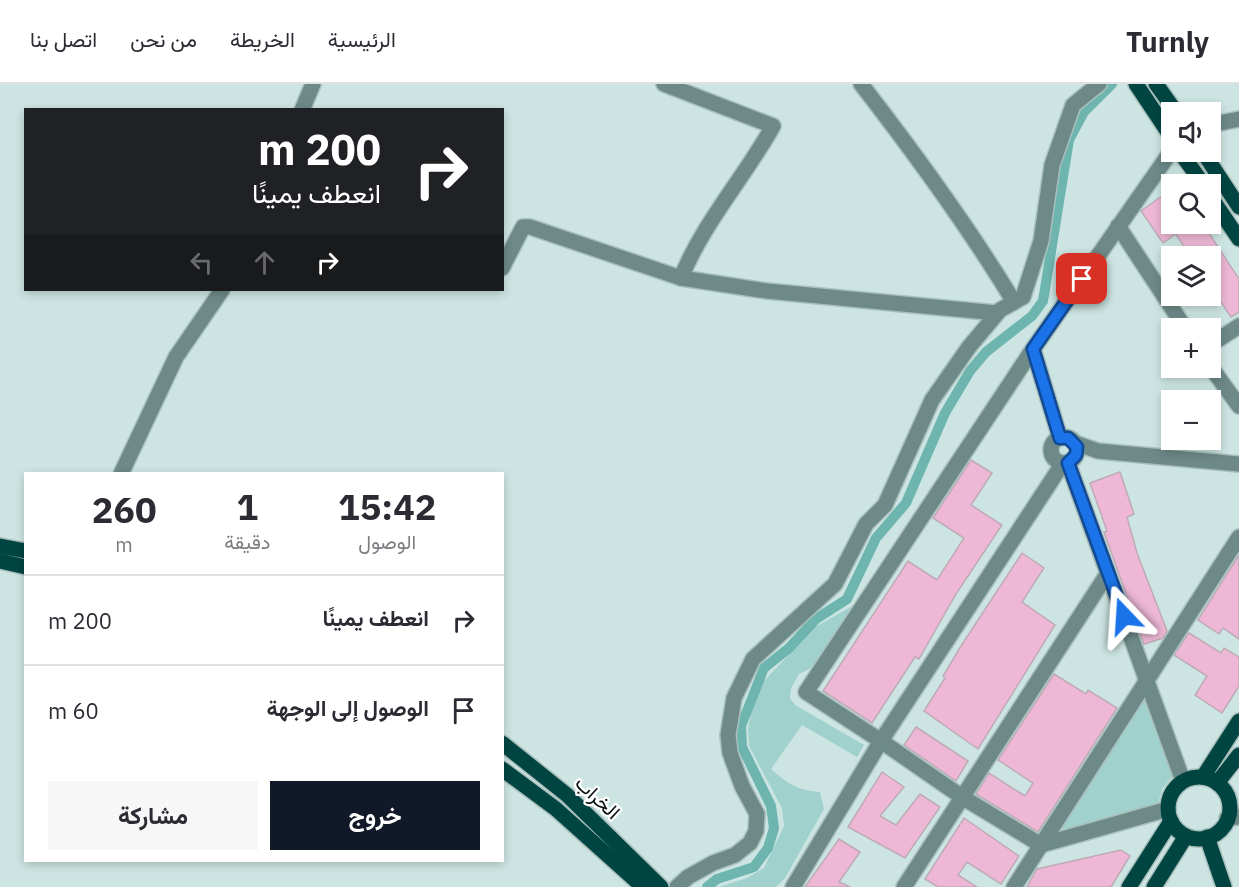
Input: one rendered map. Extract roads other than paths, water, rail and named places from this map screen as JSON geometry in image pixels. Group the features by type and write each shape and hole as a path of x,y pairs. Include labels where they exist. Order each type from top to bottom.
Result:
{"main road":[{"path":"1136,84 1161,122"},
{"path":"1156,84 1169,102"},
{"path":"1210,162 1239,207"},
{"path":"1221,212 1239,239"},
{"path":"0,546 24,551"},
{"path":"0,561 24,567"},
{"path":"1210,780 1239,721"},
{"name":"الخراب","path":"504,745 567,795 661,887"},
{"path":"1129,887 1169,815 1172,793 1183,781 1210,780 1239,754"},
{"path":"504,770 556,809 643,887"},
{"path":"1169,815 1186,836 1207,837 1216,833 1233,818 1228,799 1210,780"},
{"path":"1154,887 1186,836"},
{"path":"1207,837 1224,887"}],"street":[{"path":"303,108 313,84"},
{"path":"664,84 773,126 753,160 707,227 681,278"},
{"path":"861,84 923,163 979,244 1014,302"},
{"path":"677,887 688,877 713,863 735,855 750,843 756,831 757,814 742,786 730,753 728,735 734,698 740,680 753,658 835,584 866,524 885,505 932,400 969,347 997,313 1023,297 1041,241 1052,165 1073,105 1099,84"},
{"path":"1221,123 1239,119"},
{"path":"1163,162 1033,349 806,692 962,797 1041,845 1169,815"},
{"path":"1118,226 1178,318"},
{"path":"504,264 523,227 530,227 681,278 767,291 997,313"},
{"path":"123,472 176,357 221,291"},
{"path":"1221,338 1239,326"},
{"path":"792,887 881,741 1064,460 1077,451 1067,440 1033,349"},
{"path":"1219,378 1239,406"},
{"path":"1183,781 1108,573 1064,460 1053,444 1067,440 1098,451 1239,464"},
{"path":"1064,460 1098,451"},
{"path":"1014,887 1239,537"},
{"path":"904,887 1108,573"}],"waterway":[{"path":"707,887 717,879 754,867 768,848 774,828 771,806 742,747 741,726 764,668 789,648 816,619 847,599 876,538 906,503 945,413 970,371 986,352 1032,316 1043,301 1069,140 1084,112 1112,84"}]}
